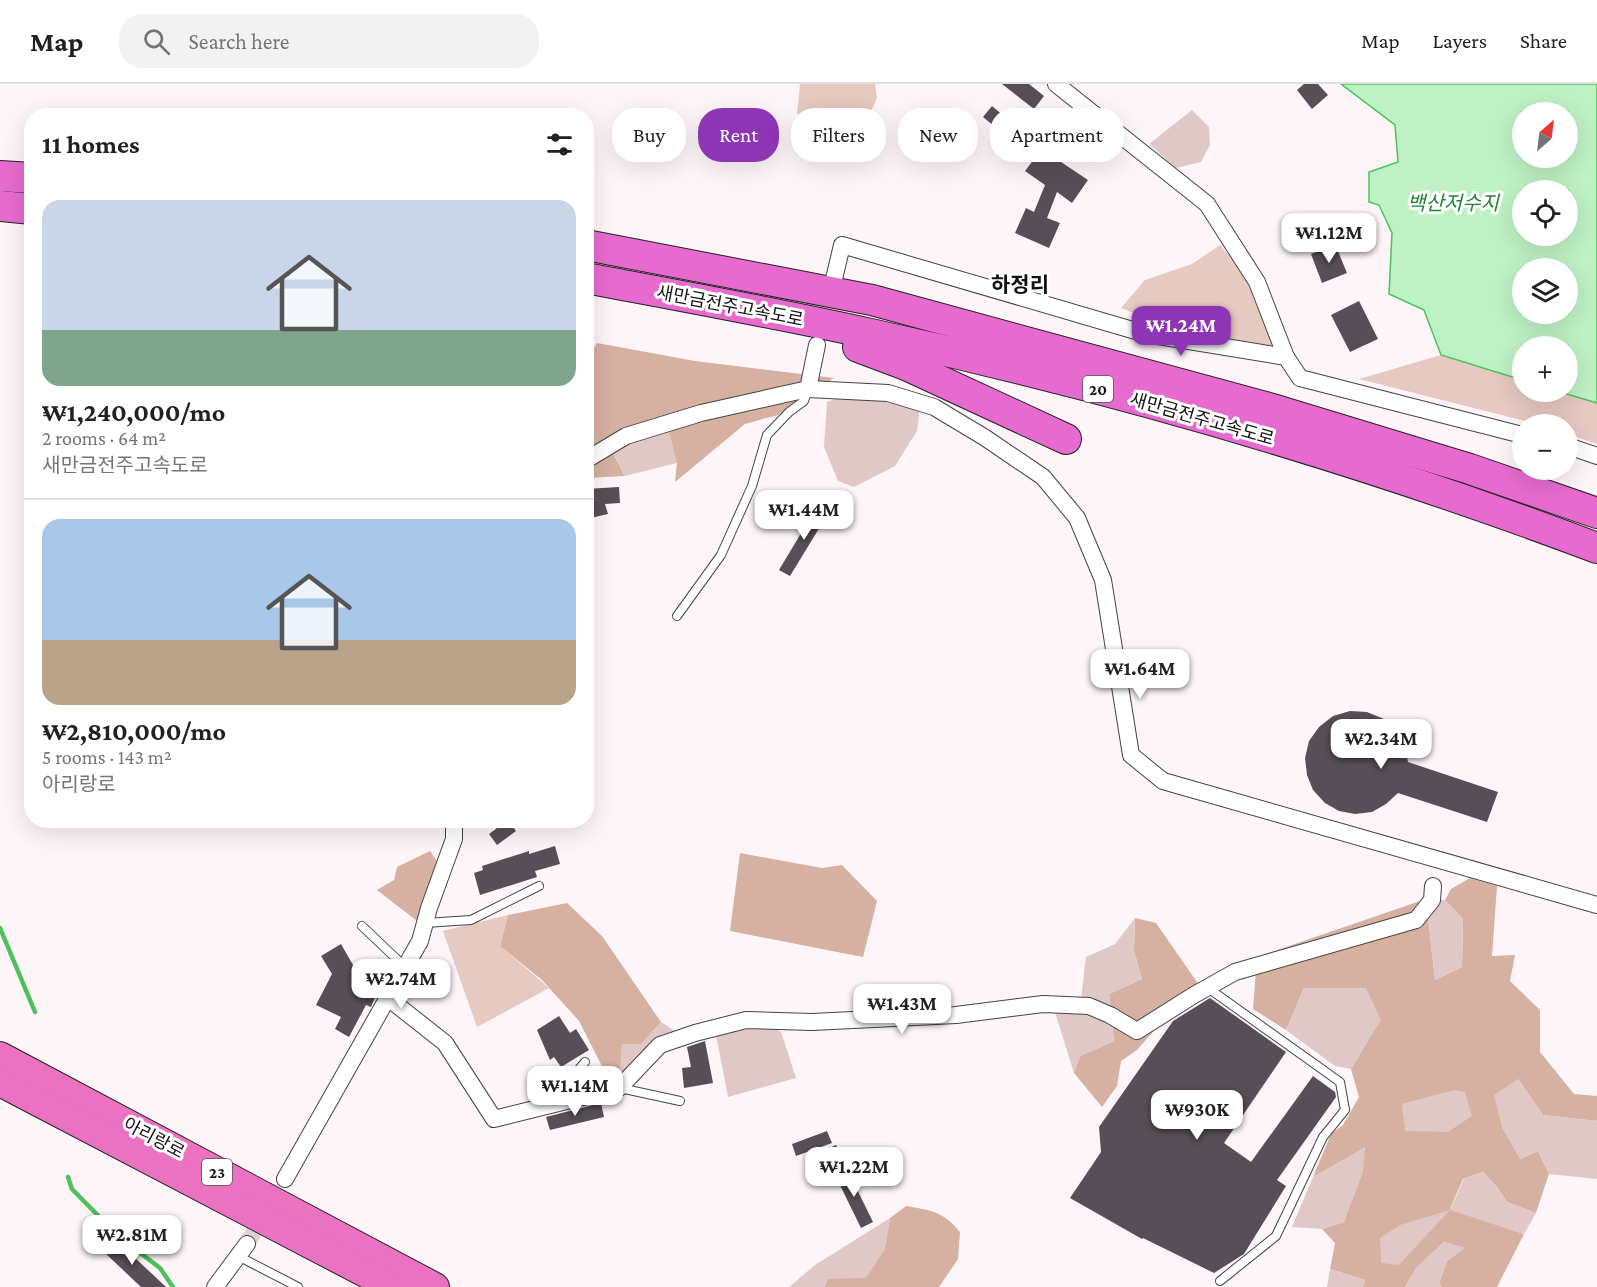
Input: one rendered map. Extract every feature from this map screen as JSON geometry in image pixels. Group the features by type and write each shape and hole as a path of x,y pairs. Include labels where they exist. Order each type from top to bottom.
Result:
{"highway":[{"path":"0,176 24,178"},
{"path":"0,206 24,208"},
{"name":"새만금전주고속도로","path":"594,247 872,300 918,312 1090,358 1384,442 1597,513"},
{"name":"새만금전주고속도로","path":"594,280 870,333 1085,385 1309,450 1434,490 1597,548"},
{"path":"780,316 906,366 1066,439"},
{"name":"아리랑로","path":"0,1056 435,1287"},
{"name":"아리랑로","path":"0,1082 392,1287"},
{"path":"0,1102 95,1145 117,1142"}],"street":[{"path":"1056,84 1207,204 1257,282 1286,357 1300,378 1512,432"},
{"path":"834,279 842,245 1146,334 1286,357"},
{"path":"808,389 817,345"},
{"path":"594,455 626,436 701,413 808,389 888,393 934,407 1043,477 1077,518 1103,580 1131,755 1162,781 1597,905"},
{"path":"1578,449 1597,456"},
{"path":"285,1179 420,941 454,839 454,828"},
{"path":"388,998 445,1043 494,1119 620,1088 660,1045 695,1032 746,1020 812,1022 956,1016 1043,1004 1089,1006 1137,1031 1235,972 1416,920 1432,900 1433,886"},
{"path":"215,1287 243,1250"}],"lane":[{"path":"677,616 721,555 752,486 767,435 789,412 804,401 808,389"},
{"path":"425,923 471,920 539,886"},
{"path":"362,926 405,967"},
{"path":"1207,988 1340,1082 1345,1110 1323,1137 1276,1236 1220,1281"},
{"path":"549,1105 585,1062"},
{"path":"620,1088 680,1101"},
{"path":"243,1250 298,1287"}],"shaded area":[{"path":"800,84 875,84 877,98 873,108 798,108"},
{"path":"1192,110 1209,127 1210,145 1201,162 1176,168 1149,144"},
{"path":"1220,245 1250,280 1276,353 1197,335 1121,308 1145,280 1192,264"},
{"path":"597,343 695,361 834,378 778,415 745,424 675,482 677,463 612,451 625,476 594,478 594,348"},
{"path":"1441,355 1512,377 1512,402 1578,402 1578,397 1597,403 1597,444 1578,437 1578,414 1512,414 1512,418 1359,379"},
{"path":"837,398 885,399 920,407 917,431 895,466 854,487 838,481 824,447 827,402"},
{"path":"669,430 677,463 625,476 612,450 631,438"},
{"path":"430,851 438,863 417,921 377,890 394,880 397,867"},
{"path":"740,853 822,868 842,865 877,901 863,957 730,931"},
{"path":"1470,878 1497,886 1492,956 1515,955 1510,981 1540,1010 1540,1052 1574,1094 1597,1096 1597,1121 1543,1115 1518,1079 1520,1159 1538,1151 1549,1174 1536,1213 1507,1202 1483,1172 1463,1179 1450,1209 1524,1234 1497,1287 1442,1287 1439,1283 1447,1261 1464,1248 1444,1242 1417,1267 1405,1287 1363,1287 1365,1280 1330,1269 1335,1243 1322,1229 1344,1222 1365,1148 1313,1177 1331,1134 1343,1125 1359,1097 1351,1069 1380,1020 1304,988 1286,1030 1253,1009 1257,957 1426,899 1435,980 1462,967 1463,919 1445,900 1451,889"},
{"path":"1426,899 1445,900 1463,919 1462,967 1435,980"},
{"path":"567,903 602,936 661,1022 609,1080 579,1021 542,980 500,946 508,915"},
{"path":"508,915 500,946 549,988 477,1027 443,931"},
{"path":"1135,918 1156,923 1206,995 1158,1026 1137,1050 1121,1061 1117,1086 1102,1107 1074,1073 1080,1056 1114,1041 1109,994 1142,979 1134,951"},
{"path":"1135,918 1134,951 1142,979 1109,994 1114,1041 1080,1056 1074,1073 1054,1009 1081,999 1086,957 1115,944"},
{"path":"1304,988 1366,988 1381,1020 1351,1069 1335,1066 1286,1030"},
{"path":"661,1022 675,1031 651,1045 618,1082 609,1080 620,1066 622,1044 641,1044"},
{"path":"770,1025 781,1032 796,1078 728,1097 716,1035"},
{"path":"1518,1079 1543,1115 1597,1121 1597,1179 1549,1174 1538,1151 1520,1159 1502,1128 1494,1095"},
{"path":"1454,1090 1465,1092 1472,1116 1448,1132 1405,1131 1402,1104"},
{"path":"1365,1147 1363,1172 1344,1222 1322,1229 1292,1227 1313,1177"},
{"path":"1483,1172 1507,1202 1536,1213 1524,1234 1450,1210 1464,1179"},
{"path":"906,1206 936,1213 948,1220 960,1232 958,1259 939,1287 824,1287 828,1279 884,1251 890,1218"},
{"path":"1450,1210 1399,1265 1381,1263 1380,1238 1400,1225"},
{"path":"890,1218 884,1251 866,1278 828,1279 824,1287 789,1287 815,1265"},
{"path":"1444,1242 1465,1248 1447,1261 1439,1282 1442,1287 1405,1287 1417,1267"},
{"path":"1330,1269 1365,1280 1363,1287 1327,1287"}],"water":[{"name":"백산저수지","path":"1341,84 1597,84 1597,403 1578,397 1578,336 1512,336 1512,377 1441,355 1424,310 1389,294 1392,233 1379,205 1369,202 1369,172 1398,162 1395,125"}],"building":[{"path":"1002,84 1029,84 1044,96 1033,108"},
{"path":"1304,84 1318,84 1328,95 1312,109 1297,90"},
{"path":"990,108 990,123 983,117"},
{"path":"1032,162 1061,162 1088,180 1072,203 1057,192 1047,218 1060,223 1049,248 1015,233 1026,208 1034,212 1045,185 1025,171"},
{"path":"1335,244 1347,273 1322,283 1311,254"},
{"path":"1359,301 1378,339 1350,352 1331,315"},
{"path":"619,487 620,503 605,504 608,514 594,517 594,489"},
{"path":"818,505 829,512 790,576 779,570"},
{"path":"1350,711 1367,712 1384,719 1397,730 1405,746 1408,762 1498,792 1487,822 1398,793 1386,804 1372,812 1355,814 1339,811 1325,803 1313,790 1307,775 1305,758 1309,741 1319,727 1333,716"},
{"path":"497,828 514,828 516,831 497,845 489,834"},
{"path":"555,846 560,864 535,871 537,877 480,895 474,873 483,870 482,866 529,851 529,854"},
{"path":"341,944 357,972 373,979 367,991 376,995 371,1007 366,1005 349,1037 335,1029 341,1017 316,1005 332,974 321,956"},
{"path":"1210,998 1286,1052 1224,1143 1251,1162 1313,1076 1335,1092 1336,1097 1277,1180 1286,1186 1244,1254 1214,1273 1142,1239 1070,1198 1101,1152 1099,1127 1173,1021"},
{"path":"559,1016 570,1033 576,1029 589,1050 561,1067 554,1057 550,1060 537,1030"},
{"path":"705,1041 713,1083 684,1088 682,1068 691,1067 687,1047"},
{"path":"601,1103 604,1117 550,1130 546,1117"},
{"path":"827,1131 832,1143 796,1156 792,1144"},
{"path":"836,1145 843,1159 832,1164 825,1150"},
{"path":"847,1169 873,1222 861,1228 835,1175"},
{"path":"116,1240 166,1287 141,1287 104,1252"}],"waterway":[{"path":"0,928 35,1012"},
{"path":"68,1177 72,1189 118,1236 160,1268 173,1287"}],"tunnel":[{"path":"247,1244 285,1179"}],"district":[{"name":"하정리","path":"1020,285"}]}
